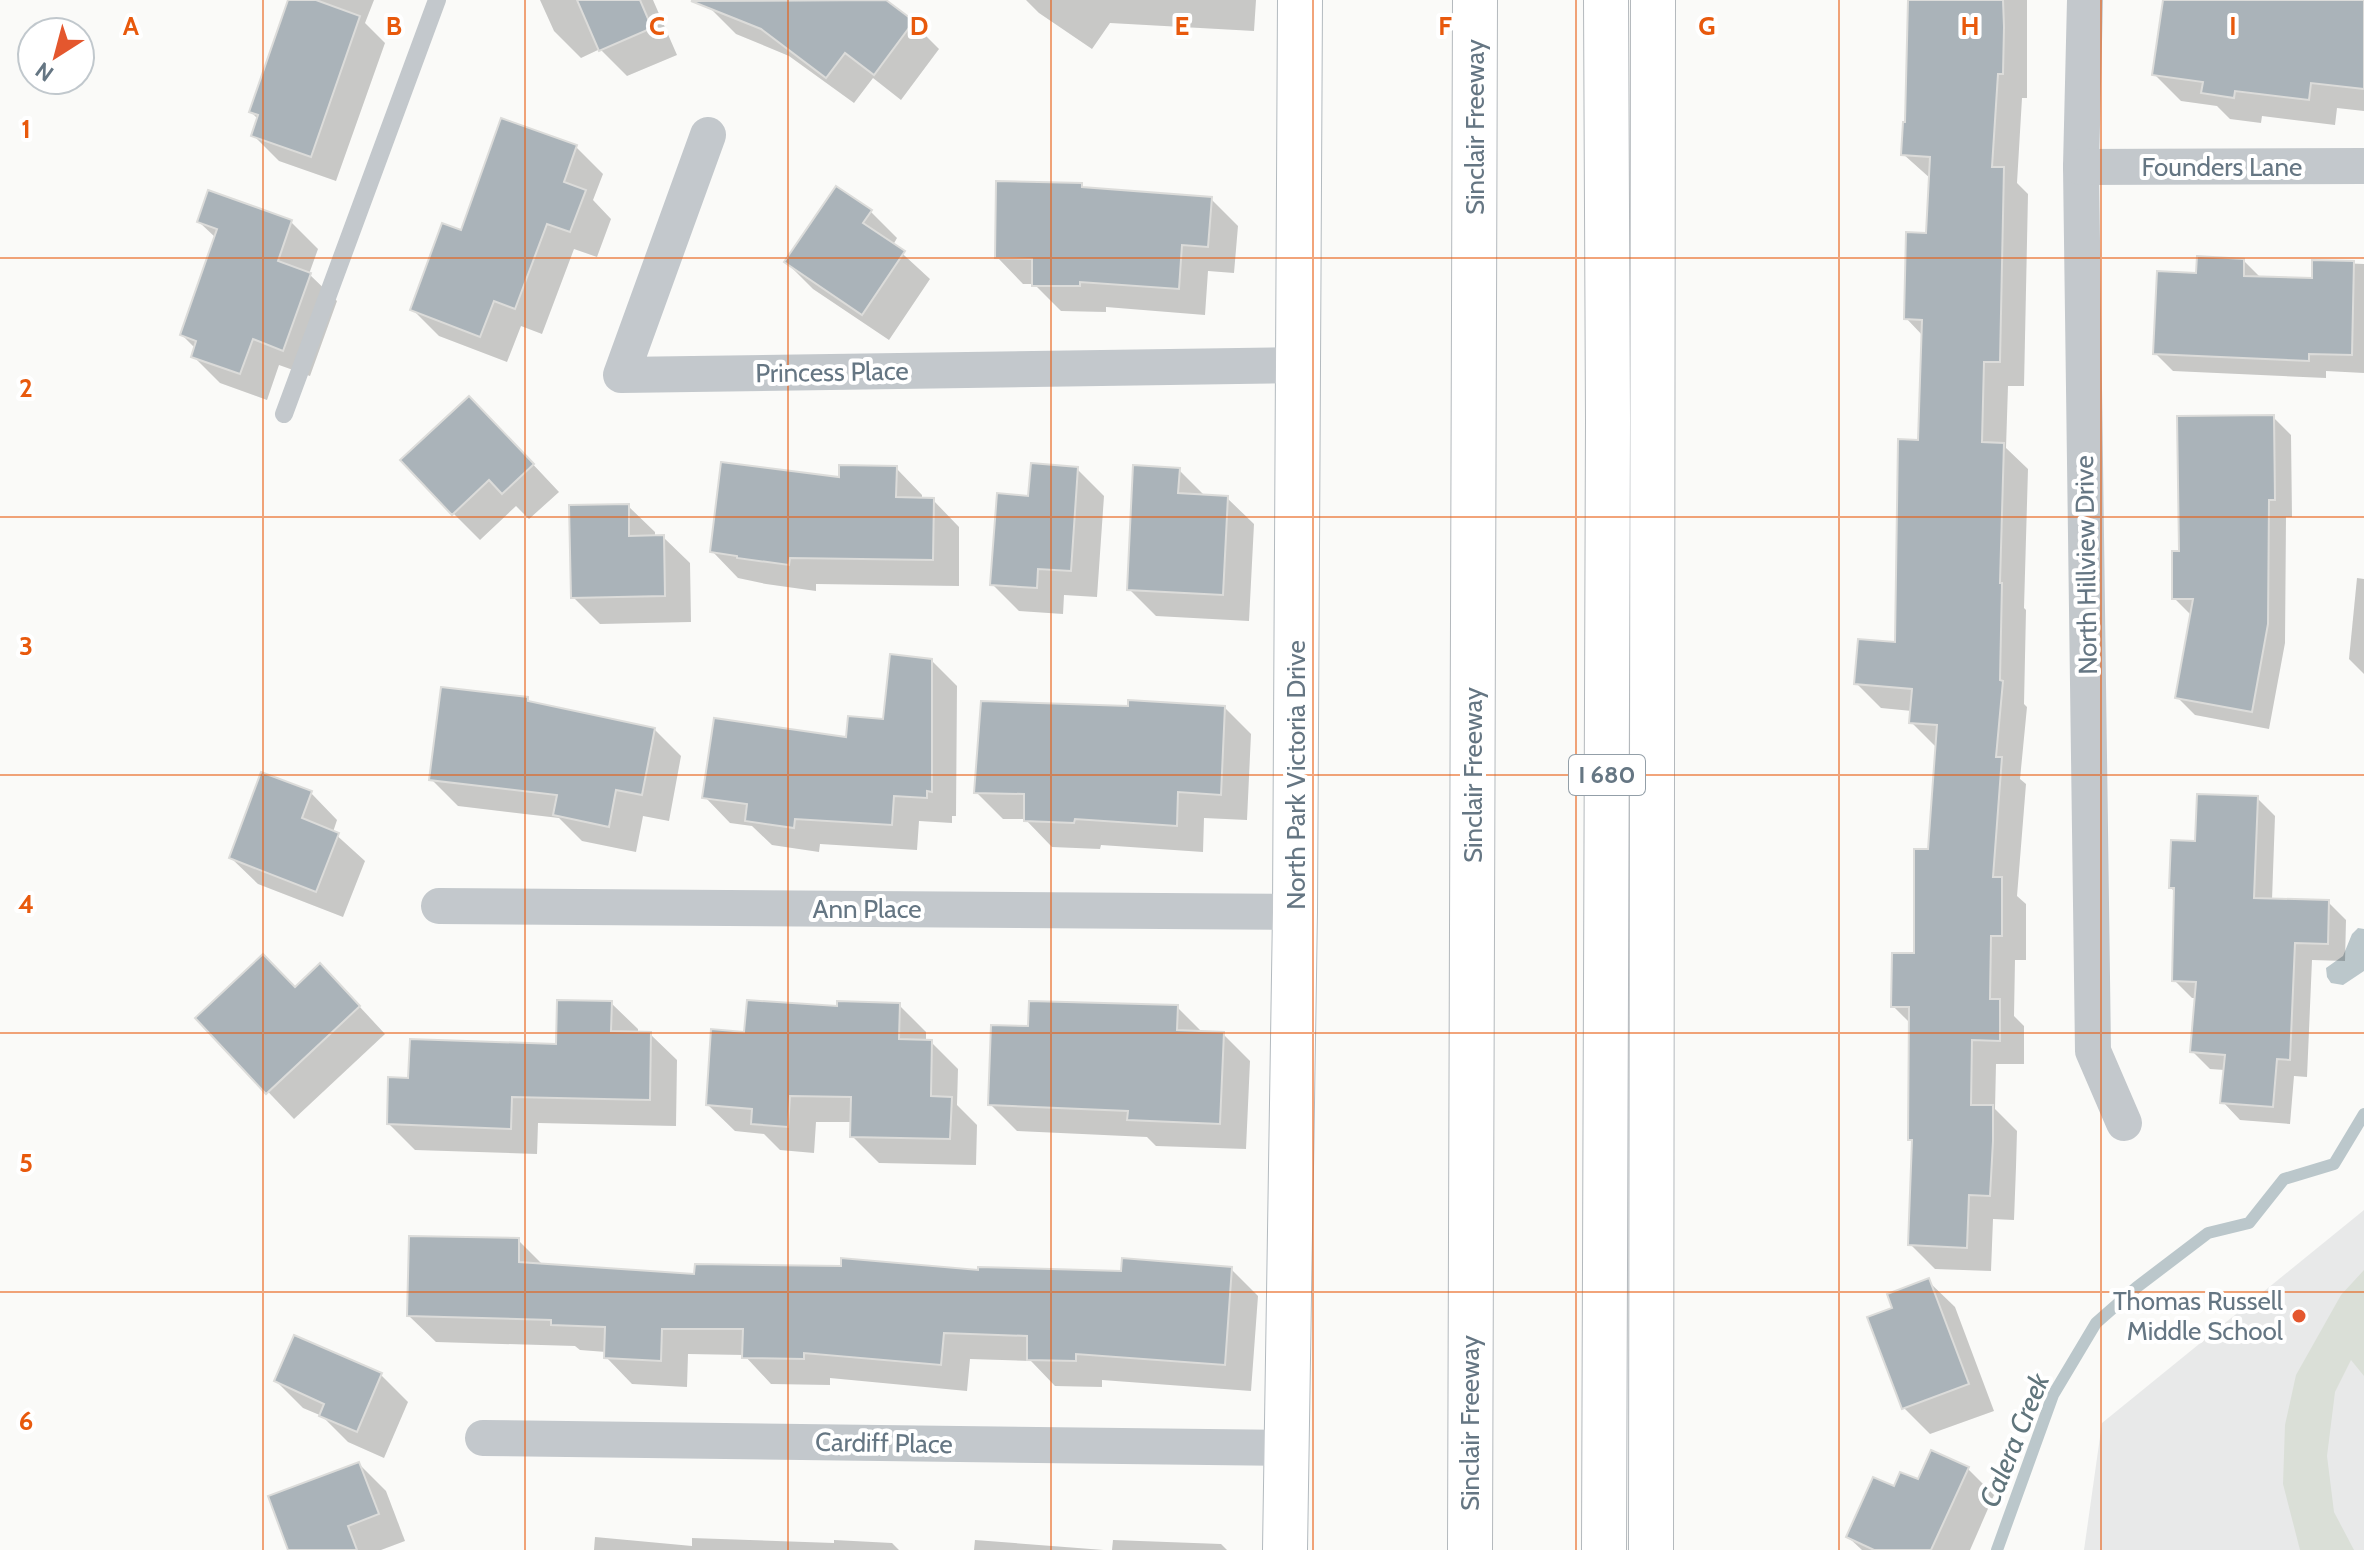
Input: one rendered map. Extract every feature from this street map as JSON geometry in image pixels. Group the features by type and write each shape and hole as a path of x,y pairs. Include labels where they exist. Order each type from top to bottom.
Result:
{"main road":[{"name":"North Park Victoria Drive","path":"1285,1550 1295,912 1300,0"},
{"name":"Sinclair Freeway","path":"1470,1550 1475,0"},
{"name":"I 680","path":"1604,1550 1608,434 1606,0"},
{"name":"I 680","path":"1651,1550 1653,0"}],"street":[{"name":"North Hillview Drive","path":"2085,0 2081,167 2093,1051 2124,1123"},
{"name":"Princess Place","path":"708,135 621,375 1298,365"},
{"name":"Founders Lane","path":"2081,167 2364,166"},
{"name":"Ann Place","path":"439,906 1295,912"},
{"name":"Cardiff Place","path":"483,1438 1286,1448"}],"lane":[{"path":"284,414 437,0"}],"shaded area":[{"path":"2358,928 2364,929 2364,971 2343,985 2331,983 2326,968 2343,956 2352,934"},
{"name":"Thomas Russell Middle School","path":"2364,1210 2364,1550 2084,1550 2102,1423"},
{"path":"2364,1270 2364,1376 2351,1360 2335,1392 2327,1456 2334,1512 2354,1550 2300,1550 2283,1484 2285,1425 2296,1375 2341,1295"}],"building":[{"path":"288,0 316,0 360,16 311,157 251,136 258,115 249,112"},
{"path":"577,0 640,0 652,28 599,51"},
{"path":"886,0 914,21 874,75 845,53 826,78 761,29 691,1"},
{"path":"1908,0 2003,0 2003,74 1998,74 1992,167 2004,167 2000,362 1984,362 1982,442 2004,443 2000,583 2000,680 2003,681 1996,757 2002,757 1993,877 2002,877 2002,936 1991,936 1990,999 2000,999 2000,1041 1972,1040 1971,1105 1993,1105 1993,1141 1990,1196 1969,1195 1967,1248 1908,1245 1912,1140 1908,1140 1909,1007 1891,1007 1892,953 1914,953 1914,849 1928,849 1937,725 1909,723 1912,689 1854,684 1858,639 1895,642 1898,439 1918,440 1922,320 1904,319 1906,232 1926,233 1930,157 1901,155 1905,122"},
{"path":"2163,0 2364,0 2364,89 2311,83 2309,100 2235,91 2234,98 2201,93 2203,82 2152,75"},
{"path":"501,118 577,145 564,182 586,190 570,232 547,224 515,309 494,301 480,337 410,310 442,223 461,230"},
{"path":"996,181 1082,183 1082,187 1212,197 1208,247 1182,245 1179,289 1080,282 1080,286 1032,286 1032,259 995,258"},
{"path":"836,186 872,210 863,223 905,251 862,315 784,262"},
{"path":"208,190 292,220 278,261 311,273 283,351 253,339 240,374 191,357 196,341 180,335 217,229 197,222"},
{"path":"2197,256 2244,259 2244,276 2312,278 2312,260 2354,261 2352,355 2309,354 2309,361 2153,354 2157,271 2196,273"},
{"path":"469,396 534,464 502,494 489,480 452,515 400,460"},
{"path":"2274,415 2275,500 2269,500 2268,624 2252,712 2175,698 2193,599 2172,599 2172,551 2179,551 2177,416"},
{"path":"721,462 839,477 839,465 897,466 896,497 934,498 933,560 790,558 789,565 710,552"},
{"path":"1031,463 1078,467 1071,571 1038,569 1037,588 990,585 997,493 1028,496"},
{"path":"1133,465 1180,468 1178,493 1228,496 1223,595 1127,590"},
{"path":"629,504 629,536 664,535 665,596 571,598 569,505"},
{"path":"890,654 932,659 932,792 927,791 927,798 894,796 892,825 795,819 794,828 745,821 747,804 702,798 714,718 846,737 848,716 883,719"},
{"path":"441,687 528,697 528,701 655,728 642,795 616,790 609,827 553,815 557,795 429,780"},
{"path":"1128,700 1225,706 1221,795 1178,792 1177,826 1075,819 1074,823 1024,821 1024,794 974,793 981,701 1128,706"},
{"path":"261,772 312,791 302,818 339,833 316,892 229,858"},
{"path":"2197,794 2258,796 2254,898 2329,900 2328,944 2295,943 2290,1060 2277,1059 2273,1107 2220,1103 2225,1055 2190,1052 2196,982 2172,981 2174,888 2169,888 2171,840 2195,841"},
{"path":"263,954 295,987 320,963 360,1006 266,1094 195,1018"},
{"path":"557,1000 612,1001 611,1031 651,1032 650,1100 512,1097 511,1129 387,1124 388,1077 408,1078 410,1039 556,1044"},
{"path":"747,1000 837,1006 837,1001 900,1003 899,1039 932,1040 931,1096 952,1097 950,1139 850,1137 851,1097 790,1096 788,1127 751,1124 752,1109 706,1105 711,1029 744,1032"},
{"path":"1029,1001 1178,1005 1177,1030 1224,1032 1220,1124 1127,1120 1128,1111 988,1105 991,1025 1028,1026"},
{"path":"409,1236 519,1238 519,1262 694,1274 695,1264 841,1266 841,1258 978,1270 978,1267 1121,1271 1122,1258 1232,1267 1225,1365 1076,1354 1076,1361 1027,1360 1027,1336 944,1333 941,1365 804,1353 804,1359 742,1358 743,1329 662,1329 661,1361 604,1358 605,1327 551,1325 551,1320 407,1316"},
{"path":"1929,1278 1969,1384 1902,1409 1867,1317 1892,1308 1887,1294"},
{"path":"294,1335 382,1373 357,1432 319,1416 324,1404 274,1381"},
{"path":"1931,1450 1969,1467 1931,1550 1874,1550 1846,1537 1873,1477 1894,1486 1900,1472 1918,1479"},
{"path":"359,1462 379,1514 348,1526 357,1550 288,1550 268,1496"}],"waterway":[{"name":"Calera Creek","path":"1997,1550 2053,1395 2096,1323 2208,1233 2249,1223 2284,1179 2334,1164 2364,1114"}],"place":[{"name":"Thomas Russell Middle School","path":"2299,1316"}]}
